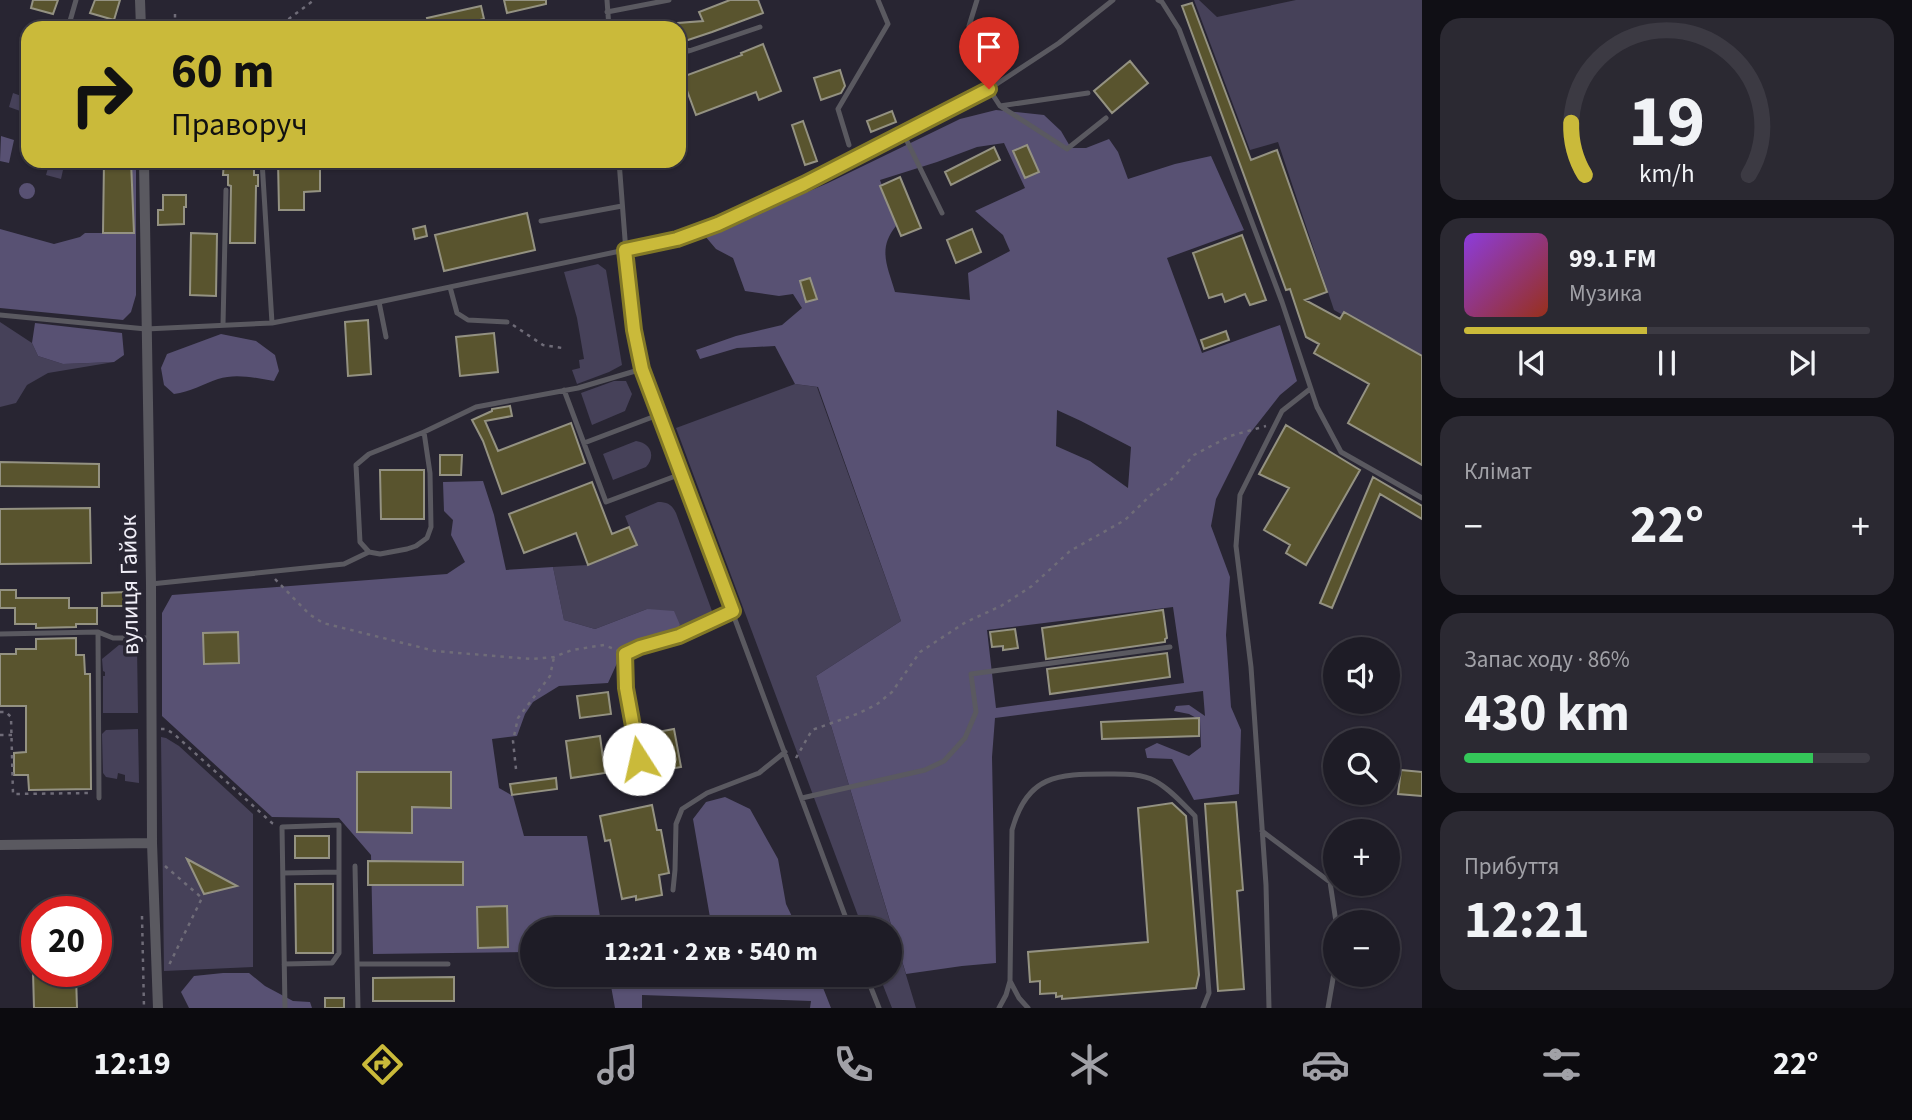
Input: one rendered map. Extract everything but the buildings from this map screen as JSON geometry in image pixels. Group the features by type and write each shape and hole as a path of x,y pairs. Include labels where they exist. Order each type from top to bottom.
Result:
{"street":[{"path":"140,0 141,21"},
{"name":"вулиця Гайок","path":"144,168 152,843 158,1008"},
{"path":"0,845 152,843"}],"lane":[{"path":"70,21 76,0"},
{"path":"607,0 608,21"},
{"path":"607,12 669,0"},
{"path":"849,145 838,109 888,24 878,0"},
{"path":"969,26 976,0"},
{"path":"0,315 146,329 272,323 677,239 718,224 804,184 989,89 1059,44 1113,0"},
{"path":"1158,0 1180,29 1282,302 1317,407 1341,452 1422,498"},
{"path":"686,50 689,51 760,26"},
{"path":"989,89 1000,106 1067,149 1106,117"},
{"path":"1000,106 1088,93"},
{"path":"903,133 942,213"},
{"path":"262,168 272,323"},
{"path":"619,168 632,317 642,369 846,917"},
{"path":"223,325 226,190"},
{"path":"541,221 622,205"},
{"path":"450,287 457,313 468,320 507,321"},
{"path":"379,302 386,337"},
{"path":"369,552 360,542 356,465 369,454 476,407 564,390 642,369"},
{"path":"1269,1008 1266,886 1251,667 1236,546 1240,495 1282,411 1310,389"},
{"path":"564,390 606,502 681,474"},
{"path":"584,443 658,415"},
{"path":"151,584 344,564 369,552 380,554 416,546 427,538 431,527 430,473 424,432"},
{"path":"639,759 626,688 625,654 679,636 733,611"},
{"path":"98,632 99,795"},
{"path":"0,634 98,632 113,638 150,638"},
{"path":"802,798 925,770 944,761 965,738 976,712 971,674 1170,647"},
{"path":"673,890 676,824 682,809 707,793 759,773 785,752"},
{"path":"999,1008 1010,981 1012,830 1016,816 1024,800 1037,786 1052,778 1072,774 1153,779 1195,816 1209,993 1203,1008"},
{"path":"285,964 332,963 339,953 339,825 282,827 285,1008"},
{"path":"1262,831 1330,882 1334,910"},
{"path":"355,866 358,1008"},
{"path":"283,873 339,872"},
{"path":"357,964 448,964"},
{"path":"1010,981 1028,1008"},
{"path":"870,987 878,1008"},
{"path":"1328,1008 1332,987"}],"path":[{"path":"286,21 314,0"},
{"path":"175,14 175,21"},
{"path":"507,321 543,345 562,348"},
{"path":"790,767 812,730 857,715 876,705 892,692 920,652 966,622 1001,606 1032,586 1070,551 1125,520 1170,481 1194,455 1230,436 1276,423"},
{"path":"270,573 309,614 323,623 435,651 531,659 554,657 572,650 604,645 625,654"},
{"path":"516,769 513,741 518,718 550,676 554,657"},
{"path":"0,712 11,716 13,794 99,795"},
{"path":"151,729 166,729 174,734 272,823 282,827"},
{"path":"0,736 12,735"},
{"path":"153,855 202,898 168,967"},
{"path":"142,912 144,1008"}],"shaded area":[{"path":"1194,0 1199,0 1217,17 1296,0 1422,0 1422,360 1334,310 1278,142 1250,150"},
{"path":"13,93 21,96 21,111 9,107"},
{"path":"996,110 1044,115 1061,131 1071,148 1086,148 1109,139 1118,152 1128,179 1211,156 1244,230 1167,258 1202,353 1280,325 1297,381 1280,395 1247,437 1216,499 1211,526 1230,577 1226,635 1231,707 1241,730 1239,794 1194,800 1172,759 1147,758 1145,749 1157,743 1189,756 1201,747 1200,720 1174,711 1176,706 1189,705 1205,716 1203,691 995,718 992,757 996,963 906,974 902,961 902,917 889,917 816,676 901,621 818,387 795,384 775,346 737,348 700,359 696,350 736,336 782,325 802,308 793,294 779,296 745,291 733,258 716,249 705,236 828,183 960,119","holes":["1004,143 1025,188 975,211 1003,235 1010,251 968,273 970,300 895,292 885,250 890,234 896,226 880,180 977,147","1057,410 1131,447 1128,488 1090,461 1056,446","1173,607 1184,683 996,708 987,630"]},
{"path":"1,136 14,140 9,163 0,161"},
{"path":"48,168 63,168 61,179 46,175"},
{"path":"131,168 136,168 136,295 131,312 123,320 0,308 0,229 54,244 85,233 133,233"},
{"path":"27,183 35,191 27,199 19,191"},
{"path":"598,264 606,270 622,365 577,384 572,370 580,368 579,360 584,359 577,318 564,272"},
{"path":"0,322 32,343 38,356 63,364 114,362 48,373 27,385 16,403 0,407"},
{"path":"35,323 122,333 124,355 114,362 63,364 38,356 32,343"},
{"path":"221,334 256,341 275,355 279,371 274,381 232,376 174,394 164,385 161,368 167,354"},
{"path":"614,381 626,381 632,394 625,411 592,425 581,393"},
{"path":"795,384 817,387 901,621 816,676 889,917 859,917 676,428"},
{"path":"636,441 648,447 651,454 649,463 646,467 613,480 603,454"},
{"path":"483,481 494,515 506,570 553,567 564,620 595,629 647,609 674,611 680,625 675,634 621,648 608,683 559,686 533,702 525,714 517,736 492,739 499,788 513,796 524,836 587,836 600,917 520,917 520,952 373,954 371,855 339,818 272,817 162,716 162,613 172,595 447,574 465,562 451,535 453,520 444,511 443,482"},
{"path":"658,502 669,504 676,513 712,611 706,618 675,634 680,625 647,609 595,629 564,620 553,567 588,565 636,544 625,516"},
{"path":"119,645 137,647 138,713 103,713 105,672 102,659"},
{"path":"138,729 139,783 125,781 125,775 118,773 117,779 106,777 103,773 102,734 106,730"},
{"path":"161,737 179,746 253,814 253,967 164,971"},
{"path":"725,797 750,809 778,859 786,904 792,917 710,917 693,819 706,802"},
{"path":"902,962 916,1008 892,1008 884,987 902,987"},
{"path":"249,973 265,986 293,1001 310,1002 312,1008 189,1008 181,992 194,976"},
{"path":"611,987 823,987 831,1008 810,1008 811,1001 642,995 642,1008 615,1008"}],"route":[{"path":"639,759 626,688 625,654 679,636 733,611 642,369 630,304 625,250 677,239 718,224 804,184 989,89"}]}
